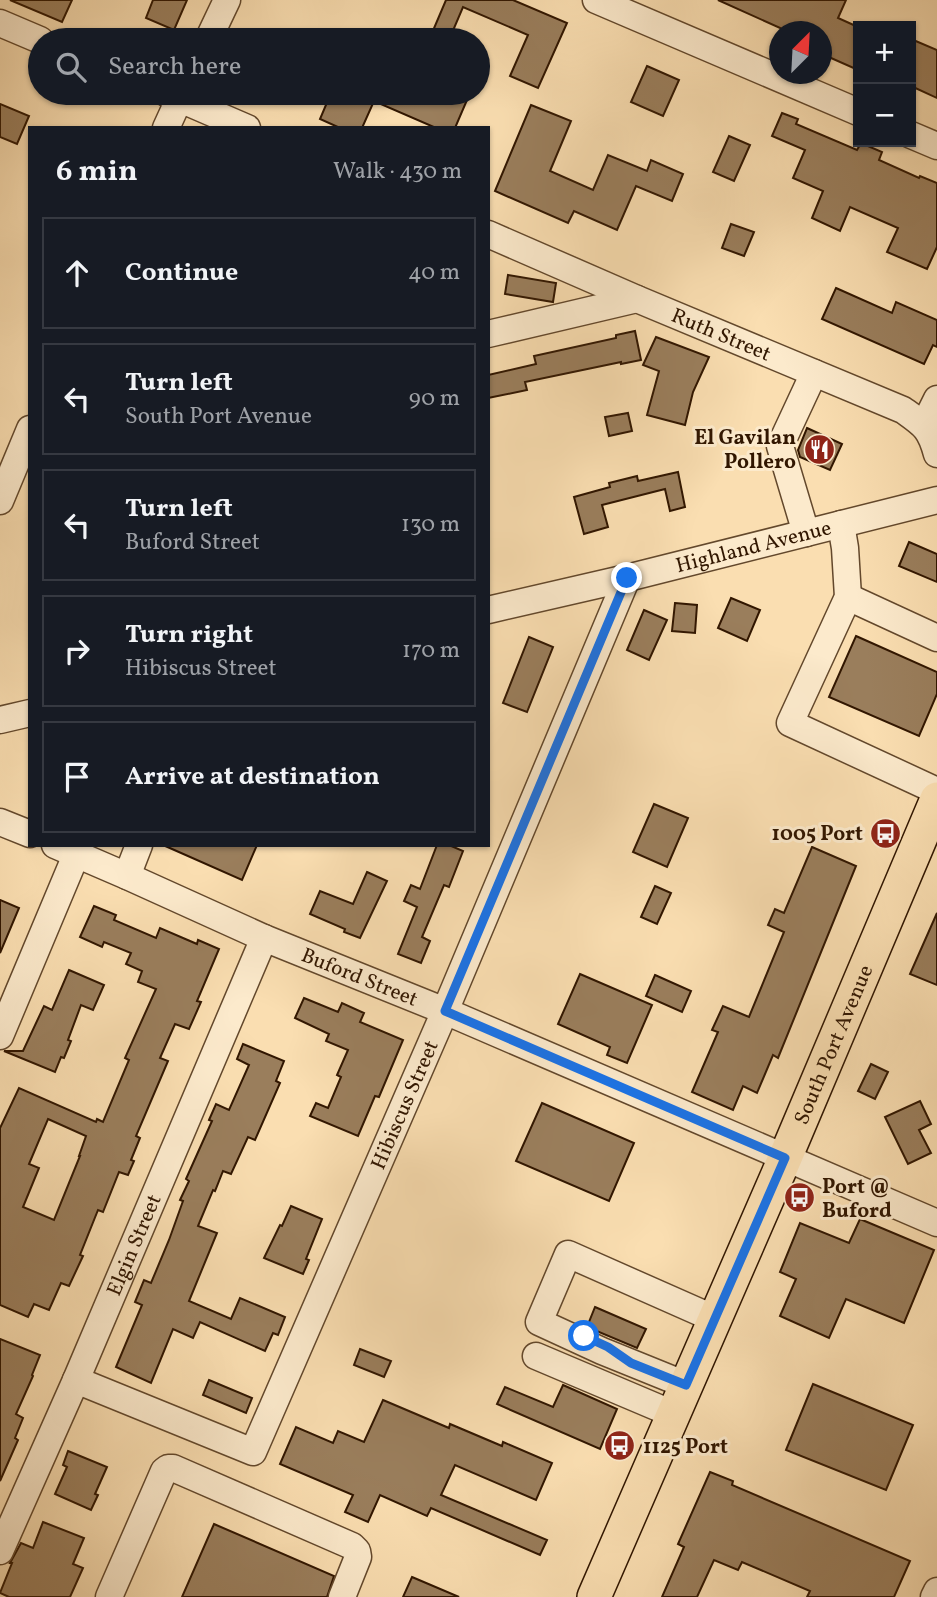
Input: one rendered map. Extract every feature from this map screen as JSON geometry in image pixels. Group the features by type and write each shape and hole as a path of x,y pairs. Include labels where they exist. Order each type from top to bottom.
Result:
{"main road":[{"name":"South Port Avenue","path":"594,1597 785,1158 937,799"}],"street":[{"path":"0,11 5,0"},
{"path":"214,28 227,0"},
{"path":"596,0 853,110"},
{"path":"0,23 28,35"},
{"path":"167,126 173,105"},
{"path":"198,105 243,126"},
{"path":"916,137 937,146"},
{"name":"Ruth Street","path":"490,235 903,410 924,425"},
{"path":"490,334 637,299"},
{"path":"806,533 780,446 814,373"},
{"path":"937,399 924,425 937,454"},
{"path":"0,501 28,438"},
{"name":"Highland Avenue","path":"490,610 937,500"},
{"path":"841,524 848,597 790,723 937,791"},
{"name":"Hibiscus Street","path":"76,1380 253,1452 445,1011 627,578"},
{"path":"848,597 937,638"},
{"path":"0,720 28,713"},
{"path":"0,822 28,833"},
{"path":"127,876 138,847"},
{"path":"0,1036 66,850"},
{"name":"Buford Street","path":"66,850 264,938 445,1011 937,1223"},
{"name":"Elgin Street","path":"0,1551 76,1380 264,938"},
{"path":"680,1399 631,1363 539,1322 568,1254 715,1319"},
{"path":"536,1356 680,1399"},
{"path":"109,1597 164,1471 168,1468 352,1546 358,1557 342,1597"},
{"path":"934,1597 937,1591"}],"building":[{"path":"10,0 72,0 62,22"},
{"path":"153,0 187,0 175,28 146,18"},
{"path":"446,0 513,0 567,23 538,88 510,76 528,35 463,7 454,28 434,28"},
{"path":"718,0 846,0 838,18 853,25 853,68 832,58 832,21 769,23"},
{"path":"916,41 937,50 937,98 916,88"},
{"path":"647,66 679,80 663,116 631,102"},
{"path":"0,104 29,116 17,144 0,137"},
{"path":"326,105 372,105 363,126 336,126 320,119"},
{"path":"383,105 465,105 456,126 431,126"},
{"path":"531,105 571,121 550,171 593,190 608,155 647,171 651,160 683,174 672,201 636,186 617,230 574,211 568,223 495,191"},
{"path":"782,113 798,119 796,124 857,150 859,147 870,147 882,152 879,160 937,183 937,247 927,269 887,252 898,228 850,207 840,231 812,218 823,191 793,178 805,150 772,136"},
{"path":"729,136 750,145 734,181 713,172"},
{"path":"731,224 754,232 744,256 722,248"},
{"path":"508,275 556,283 553,302 505,294"},
{"path":"836,288 892,313 896,302 937,320 937,347 933,345 924,364 822,319"},
{"path":"635,331 641,360 525,382 527,390 490,398 490,375 536,364 534,356 616,338 616,335"},
{"path":"656,337 709,357 693,392 685,425 647,415 659,371 643,365"},
{"path":"628,413 632,431 609,436 605,417"},
{"name":"El Gavilan Pollero","path":"807,428 842,444 830,470 800,457 798,450"},
{"path":"678,472 685,507 670,511 665,489 602,505 608,527 584,534 574,497 610,487 609,483 637,476 638,481"},
{"path":"909,542 937,554 937,582 899,566"},
{"path":"731,598 760,610 747,641 718,628"},
{"path":"675,603 697,605 695,633 672,631"},
{"path":"644,610 667,620 649,660 627,650"},
{"path":"856,636 937,672 937,694 919,736 829,697"},
{"path":"529,637 553,647 527,712 503,703"},
{"path":"654,804 688,818 667,867 633,852"},
{"path":"168,847 256,847 242,880"},
{"path":"436,847 454,847 463,851 449,887 444,885 422,937 430,941 421,963 398,954 417,907 404,901 411,885 420,889"},
{"path":"812,847 856,866 778,1058 773,1055 757,1093 743,1086 733,1110 692,1092 718,1032 712,1030 723,1006 749,1017 784,932 768,925 775,909 784,913"},
{"path":"367,872 387,881 360,938 310,914 320,891 353,904"},
{"path":"655,886 671,893 657,924 641,917"},
{"path":"0,900 19,908 0,953"},
{"path":"94,906 116,915 114,920 156,938 160,928 197,944 198,940 219,949 197,1001 201,1002 189,1029 175,1024 160,1058 168,1061 136,1136 140,1138 128,1175 119,1172 103,1212 98,1210 80,1255 83,1256 69,1286 61,1283 49,1310 34,1304 28,1317 0,1305 0,1128 19,1088 96,1122 97,1119 103,1122 129,1060 125,1058 156,989 138,982 142,971 126,964 131,953 104,942 102,947 80,937","holes":["48,1119 86,1136 54,1220 23,1207 39,1168 29,1164"]},
{"path":"937,913 937,985 910,974"},
{"path":"69,970 104,985 93,1010 81,1005 68,1040 71,1041 55,1072 4,1051 23,1051 44,1006 52,1010"},
{"path":"580,974 652,1005 627,1063 607,1055 610,1047 558,1024"},
{"path":"655,975 691,991 682,1012 646,996"},
{"path":"304,998 338,1012 342,1003 364,1013 360,1022 403,1040 379,1097 375,1096 358,1136 310,1116 316,1103 328,1108 341,1077 337,1075 348,1050 326,1041 329,1034 295,1018"},
{"path":"243,1044 284,1061 276,1081 280,1083 255,1140 248,1137 231,1174 223,1171 215,1191 213,1190 198,1226 217,1233 189,1301 231,1319 240,1298 285,1317 278,1335 273,1333 265,1351 200,1322 193,1338 173,1329 151,1383 116,1367 142,1305 135,1302 144,1280 151,1283 169,1240 183,1201 180,1200 189,1181 186,1179 212,1121 209,1120 216,1104 229,1110 249,1065 237,1059"},
{"path":"871,1064 888,1072 875,1099 858,1091"},
{"path":"920,1101 931,1124 919,1130 931,1153 908,1164 885,1117"},
{"path":"542,1103 634,1143 609,1201 516,1161"},
{"path":"291,1206 322,1219 303,1274 264,1258"},
{"path":"860,1219 934,1250 904,1323 846,1299 829,1338 780,1316 796,1279 780,1272 800,1223 849,1243"},
{"path":"595,1307 646,1329 637,1348 587,1327"},
{"path":"0,1339 40,1355 16,1414 23,1418 15,1438 18,1440 0,1481"},
{"path":"360,1349 391,1361 384,1377 354,1365"},
{"path":"209,1380 252,1398 246,1413 203,1395"},
{"path":"813,1384 913,1425 886,1490 786,1450"},
{"path":"563,1385 617,1409 600,1449 497,1404 505,1387 553,1407"},
{"path":"383,1400 449,1428 450,1424 502,1446 503,1442 552,1463 536,1500 455,1465 441,1495 547,1540 540,1555 431,1508 427,1516 380,1495 368,1522 345,1512 353,1495 280,1464 296,1427 333,1443 338,1431 364,1442"},
{"path":"68,1451 107,1467 91,1510 55,1494 67,1467 63,1465"},
{"path":"710,1472 733,1481 732,1485 910,1561 894,1597 807,1597 810,1591 742,1562 738,1570 714,1560 697,1597 662,1597 684,1547 678,1544"},
{"path":"43,1522 84,1538 73,1564 83,1568 70,1597 9,1597 0,1593 10,1563 21,1543 33,1548"},
{"path":"214,1524 334,1576 327,1597 182,1597"},
{"path":"412,1577 459,1597 403,1597"}],"place":[{"name":"El Gavilan Pollero","path":"819,449"},
{"name":"1005 Port","path":"886,833"},
{"name":"Port @ Buford","path":"799,1198"},
{"name":"1125 Port","path":"620,1446"}],"route":[{"path":"584,1336 608,1347 631,1363 686,1385 785,1158 445,1011 627,578"}]}
